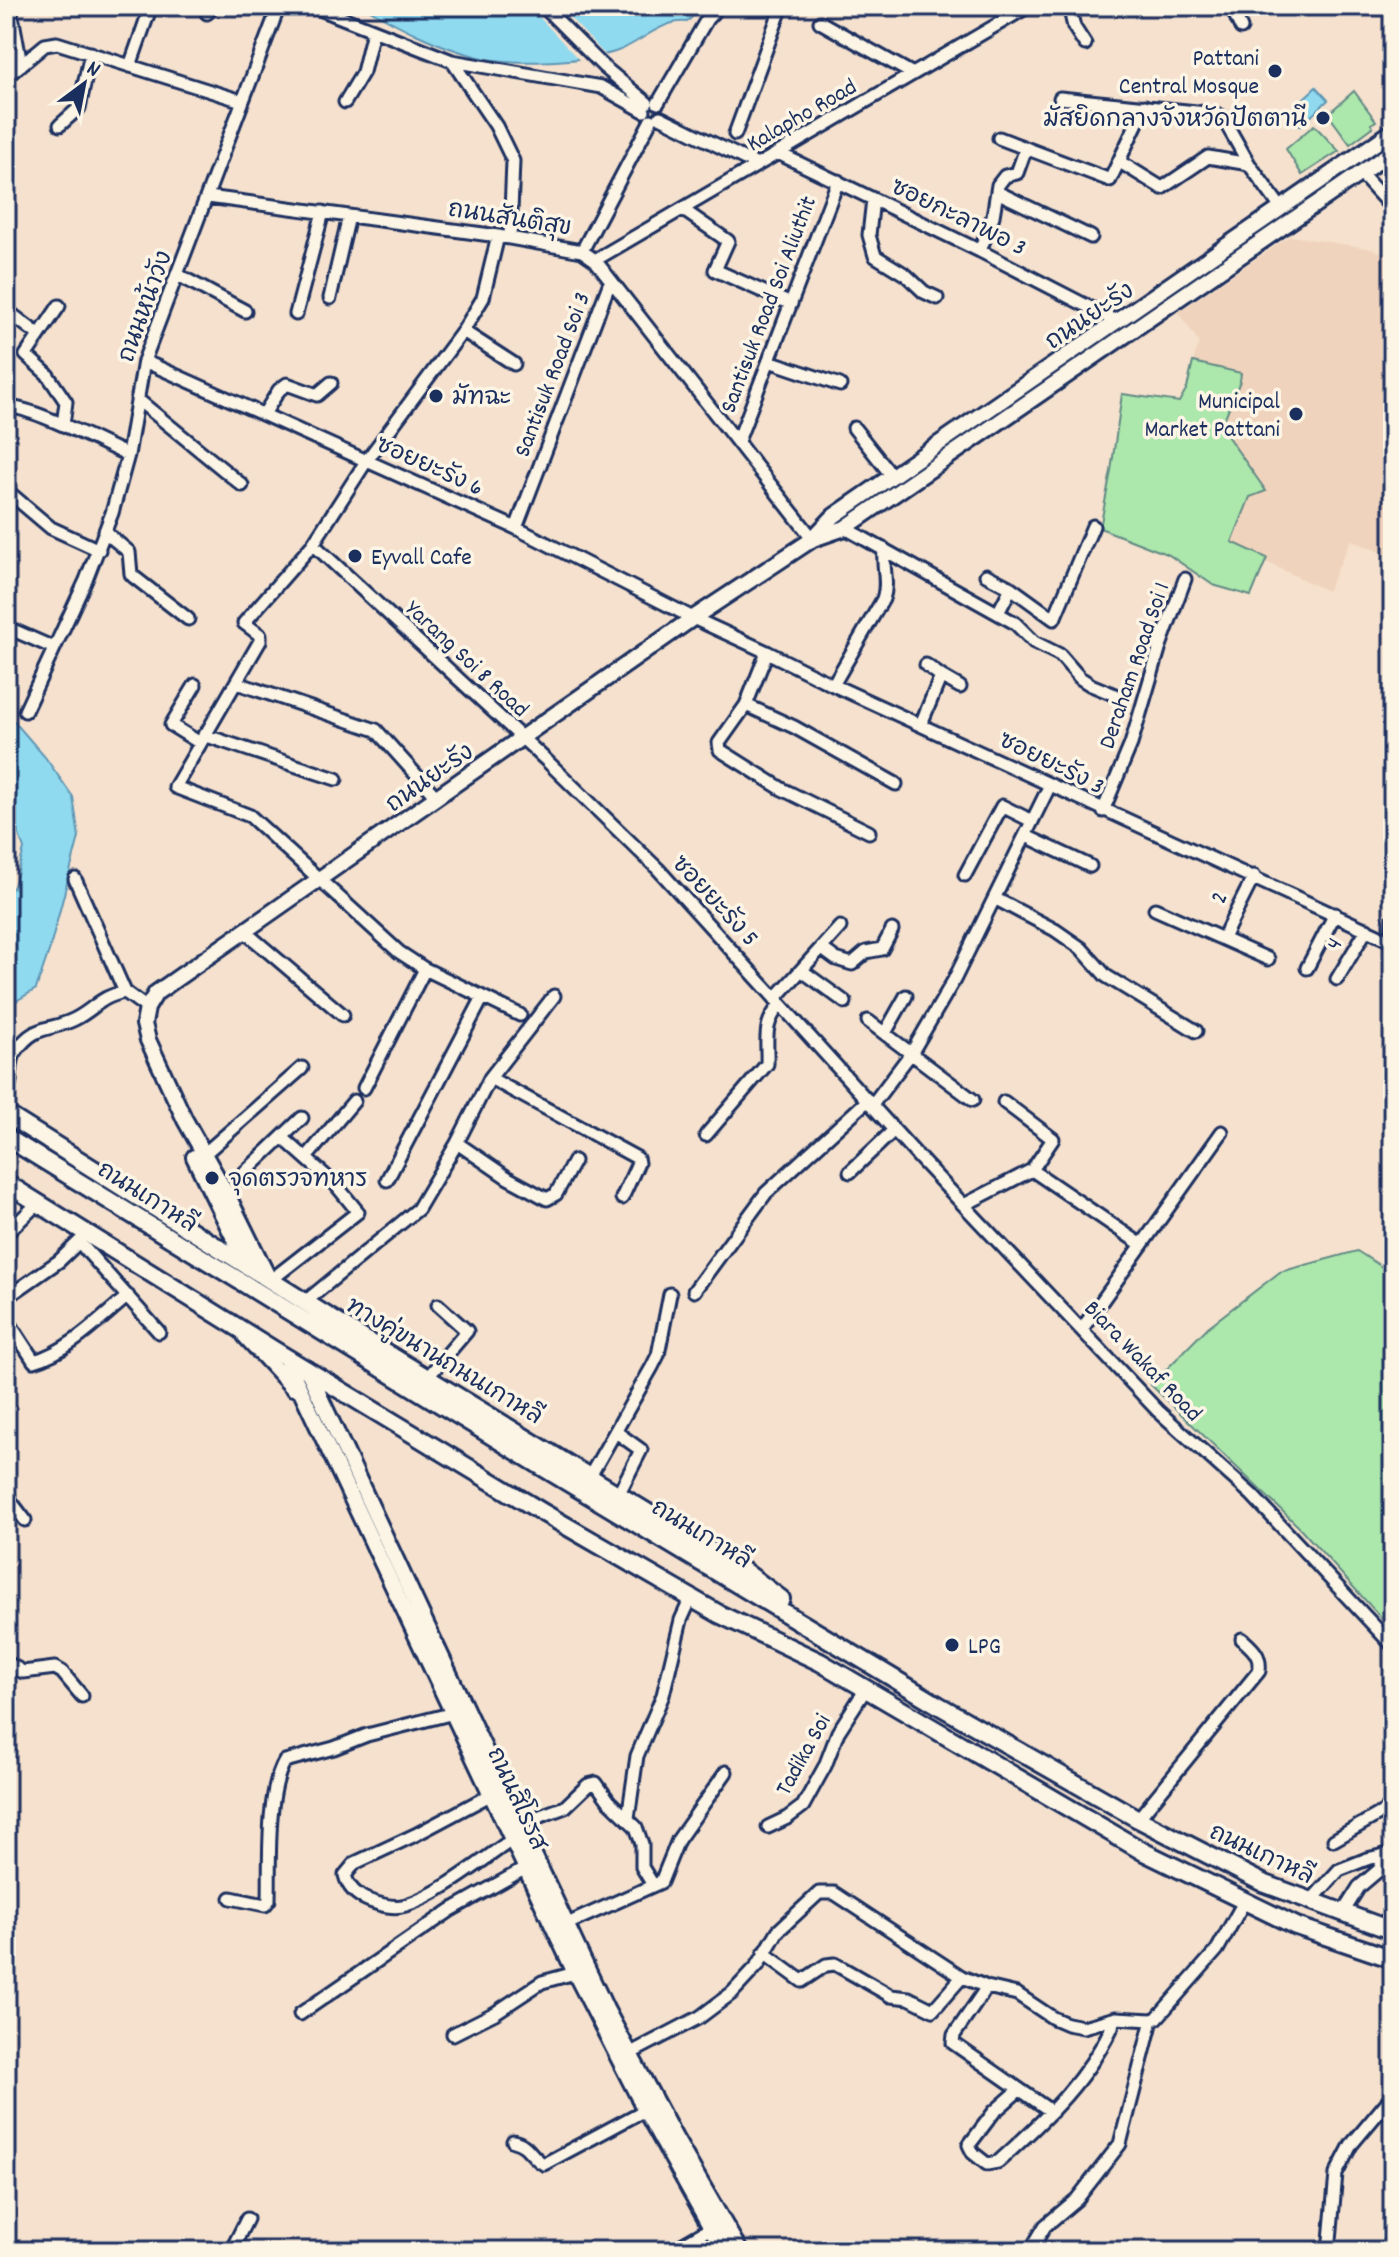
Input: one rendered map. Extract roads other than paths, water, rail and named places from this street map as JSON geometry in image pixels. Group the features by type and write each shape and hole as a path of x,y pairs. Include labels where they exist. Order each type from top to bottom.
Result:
{"highway":[{"name":"ทางคู่ขนานถนนเกาหลี","path":"6,1114 248,1267 273,1278 305,1302 427,1378 745,1572 855,1654"},
{"path":"6,1134 90,1177 140,1208 197,1234"},
{"name":"ถนนเกาหลี","path":"6,1134 471,1422 938,1705 1138,1819 1263,1883 1393,1931"},
{"path":"6,1183 84,1237 542,1512 691,1598 820,1662 1144,1852 1296,1926 1393,1959"},
{"path":"938,1705 948,1738"},
{"path":"1091,1820 1104,1799"}],"main road":[{"name":"ถนนยะรัง","path":"813,539 845,528 1118,322 1393,131"},
{"name":"ถนนยะรัง","path":"147,1008 156,993 175,977 523,739 693,618 813,539 834,516 892,476 1004,409 1393,151"},
{"path":"147,1008 144,1024 148,1040 170,1089 203,1155 273,1278"},
{"path":"170,1089 180,1126 248,1267"},
{"path":"197,1234 210,1234 218,1229 223,1216"},
{"path":"234,1326 276,1367 307,1404"},
{"name":"ถนนสิโรรส","path":"285,1357 575,1973 645,2110 724,2251"},
{"name":"ถนนสิโรรส","path":"307,1369 565,1925 629,2054 740,2251"},
{"path":"332,1424 333,1407 337,1401 342,1398 361,1401"}],"street":[{"path":"7,6 21,65"},
{"path":"130,66 151,6"},
{"name":"ถนนหน้าวัง","path":"25,711 99,550 128,455 144,361 279,6"},
{"path":"312,6 452,61 601,87 757,165"},
{"path":"543,6 652,111"},
{"path":"582,251 652,111 707,19 719,6"},
{"path":"735,134 782,6"},
{"name":"Kalapho Road","path":"595,260 1029,6"},
{"path":"1069,6 1074,27 1085,44"},
{"path":"1231,6 1241,28"},
{"path":"820,22 913,74"},
{"path":"345,102 363,72 373,31"},
{"path":"6,77 50,43 242,101"},
{"path":"60,125 79,108 91,53"},
{"path":"452,61 496,126 513,161 504,237 483,298 463,331 367,460 313,544 244,623 261,638 175,787 250,816 399,952 425,969 520,1015"},
{"path":"601,87 609,71"},
{"path":"1060,98 1216,114 1223,118 1249,164 1281,208"},
{"path":"999,138 1110,180 1145,106"},
{"path":"980,251 1001,179 1017,173 1026,148"},
{"name":"ซอยกะลาพอ 3","path":"778,153 1118,322"},
{"path":"1120,162 1162,188 1208,157 1249,164"},
{"path":"1361,174 1393,209"},
{"name":"Santisuk Road Soi Aliuthit","path":"738,441 838,181"},
{"path":"999,193 1091,237"},
{"name":"ถนนสันติสุข","path":"208,197 504,237 582,251 595,260 813,539"},
{"path":"873,199 869,235 875,256 937,298"},
{"path":"682,209 728,241 715,270 791,304"},
{"path":"296,314 323,212"},
{"path":"330,298 349,216"},
{"path":"178,275 245,311"},
{"name":"Santisuk Road Soi 3","path":"516,528 610,282"},
{"path":"59,306 26,355 47,374 66,402 63,425"},
{"path":"6,310 39,335"},
{"path":"463,331 514,364"},
{"name":"ซอยยะรัง 6","path":"144,361 516,528 693,618"},
{"path":"769,361 840,385"},
{"path":"264,414 284,385 317,395 331,383"},
{"path":"137,399 242,485"},
{"path":"6,408 16,407 63,425 128,455"},
{"path":"854,428 892,476"},
{"path":"6,490 51,528 99,550"},
{"path":"986,575 1011,588 1054,619 1093,526"},
{"path":"845,528 1015,623 1034,642 1060,655 1080,678 1120,697"},
{"path":"105,532 129,552 130,570 134,577 188,619"},
{"name":"Yarang Soi 8 Road","path":"313,544 523,739"},
{"path":"833,685 883,599 886,585 884,549"},
{"name":"Deraham Road Soi 1","path":"1103,811 1131,744 1160,646 1185,579"},
{"path":"998,613 1011,588"},
{"name":"ซอยยะรัง 3","path":"693,618 1103,811 1254,876 1393,942"},
{"path":"6,627 54,648"},
{"path":"767,652 746,705 719,743 720,750 782,789 869,832"},
{"path":"926,665 960,687"},
{"path":"921,724 941,676"},
{"path":"237,683 376,730 437,798"},
{"path":"195,685 171,725 202,739 336,779"},
{"path":"746,705 794,727 896,784"},
{"name":"ซอยยะรัง 5","path":"523,739 658,869 870,1103"},
{"path":"694,1291 766,1193 870,1103 912,1052 996,899 1050,785"},
{"path":"965,875 1002,806 1032,821"},
{"path":"1026,836 1090,866"},
{"name":"2","path":"1223,938 1254,876"},
{"path":"75,879 125,992 147,1008"},
{"path":"996,899 1055,930 1081,948 1106,976 1196,1031"},
{"path":"1155,909 1268,959"},
{"path":"1307,968 1335,914"},
{"path":"1393,919 1393,942"},
{"path":"706,1135 767,1064 766,1041 770,1016 801,970 840,927"},
{"name":"4","path":"1337,979 1367,929"},
{"path":"821,948 836,959 852,964 866,952 882,949 892,930"},
{"path":"244,931 343,1015"},
{"path":"364,1088 425,969"},
{"path":"801,970 845,1002"},
{"path":"6,1093 13,1073 11,1061 14,1053 31,1034 38,1029 72,1021 108,995 125,992"},
{"path":"305,1302 418,1209 490,1078 554,996"},
{"path":"885,1033 906,996"},
{"path":"387,1180 483,997"},
{"path":"868,1021 973,1100"},
{"path":"203,1155 302,1068"},
{"path":"490,1078 637,1158 638,1163 622,1198"},
{"path":"306,1158 354,1101"},
{"path":"964,1205 1032,1170 1053,1139 1004,1102"},
{"name":"Biara Wakaf Road","path":"870,1103 1158,1411 1272,1515 1393,1646"},
{"path":"237,1180 302,1118"},
{"path":"850,1172 894,1130"},
{"path":"1082,1329 1222,1132"},
{"path":"273,1278 358,1212 336,1185 282,1137"},
{"path":"457,1143 508,1178 547,1199 556,1194 574,1161"},
{"path":"1032,1170 1142,1245"},
{"path":"6,1234 38,1203"},
{"path":"6,1298 59,1261 84,1237 159,1332"},
{"path":"590,1476 658,1355 670,1294"},
{"path":"6,1318 34,1361 43,1359 77,1338 128,1296"},
{"path":"427,1378 467,1331 438,1305"},
{"path":"616,1432 641,1450 619,1493"},
{"path":"6,1495 25,1520"},
{"path":"628,1818 637,1756 663,1695 681,1620 691,1598"},
{"path":"1138,1819 1259,1671 1256,1651 1242,1639"},
{"path":"6,1662 23,1672 55,1668 82,1696"},
{"name":"Tadika Soi","path":"768,1827 803,1806 825,1766 838,1732 865,1690"},
{"path":"231,1898 265,1905 269,1900 271,1824 285,1761 334,1748 367,1735 454,1713"},
{"path":"565,1925 664,1877 678,1840 726,1772"},
{"path":"519,1824 565,1807 593,1783 640,1834 642,1867 653,1885"},
{"path":"492,1794 355,1863 345,1875 347,1883 366,1899 384,1906 406,1906 448,1883 513,1839"},
{"path":"1334,1840 1393,1806"},
{"path":"1310,1902 1339,1870 1389,1854"},
{"path":"1342,1914 1359,1887 1379,1870 1389,1854"},
{"path":"300,2014 451,1910 526,1868"},
{"path":"629,2054 717,2006 751,1974 778,1931 819,1893 826,1891 872,1917 962,1977 1017,1994 1053,2018 1083,2027 1116,2018 1152,2020 1160,2015 1217,1950 1244,1902"},
{"path":"764,1953 802,1981 826,1965 835,1964 891,1996 909,1998 933,2010 962,1977"},
{"path":"453,2034 495,2013 542,1982 575,1973"},
{"path":"987,1987 952,2039 961,2050 1052,2112"},
{"path":"1019,2090 994,2112 969,2145 973,2153 987,2164 998,2162 1052,2112 1100,2052 1116,2018"},
{"path":"1030,2251 1045,2226 1077,2199 1120,2144 1152,2020"},
{"path":"1329,2251 1336,2174 1351,2145 1393,2095"},
{"path":"513,2141 527,2146 544,2164 645,2110"},
{"path":"231,2251 247,2219"},
{"path":"671,2251 711,2228"}],"water":[{"path":"363,6 703,6 687,22 668,24 615,52 584,58 525,62 489,59 460,52 418,35"},
{"path":"1316,87 1328,100 1301,126 1288,113"},
{"path":"6,712 45,757 73,797 79,837 36,989 6,1007 6,896 14,886 24,849 6,797"}],"place":[{"name":"Pattani Central Mosque","path":"1275,71"},
{"name":"มัสยิดกลางจังหวัดปัตตานี","path":"1323,118"},
{"name":"มัทฉะ","path":"436,396"},
{"name":"Municipal Market Pattani","path":"1296,414"},
{"name":"Eyvall Cafe","path":"355,556"},
{"name":"จุดตรวจทหาร","path":"212,1178"},
{"name":"LPG","path":"952,1645"}]}
